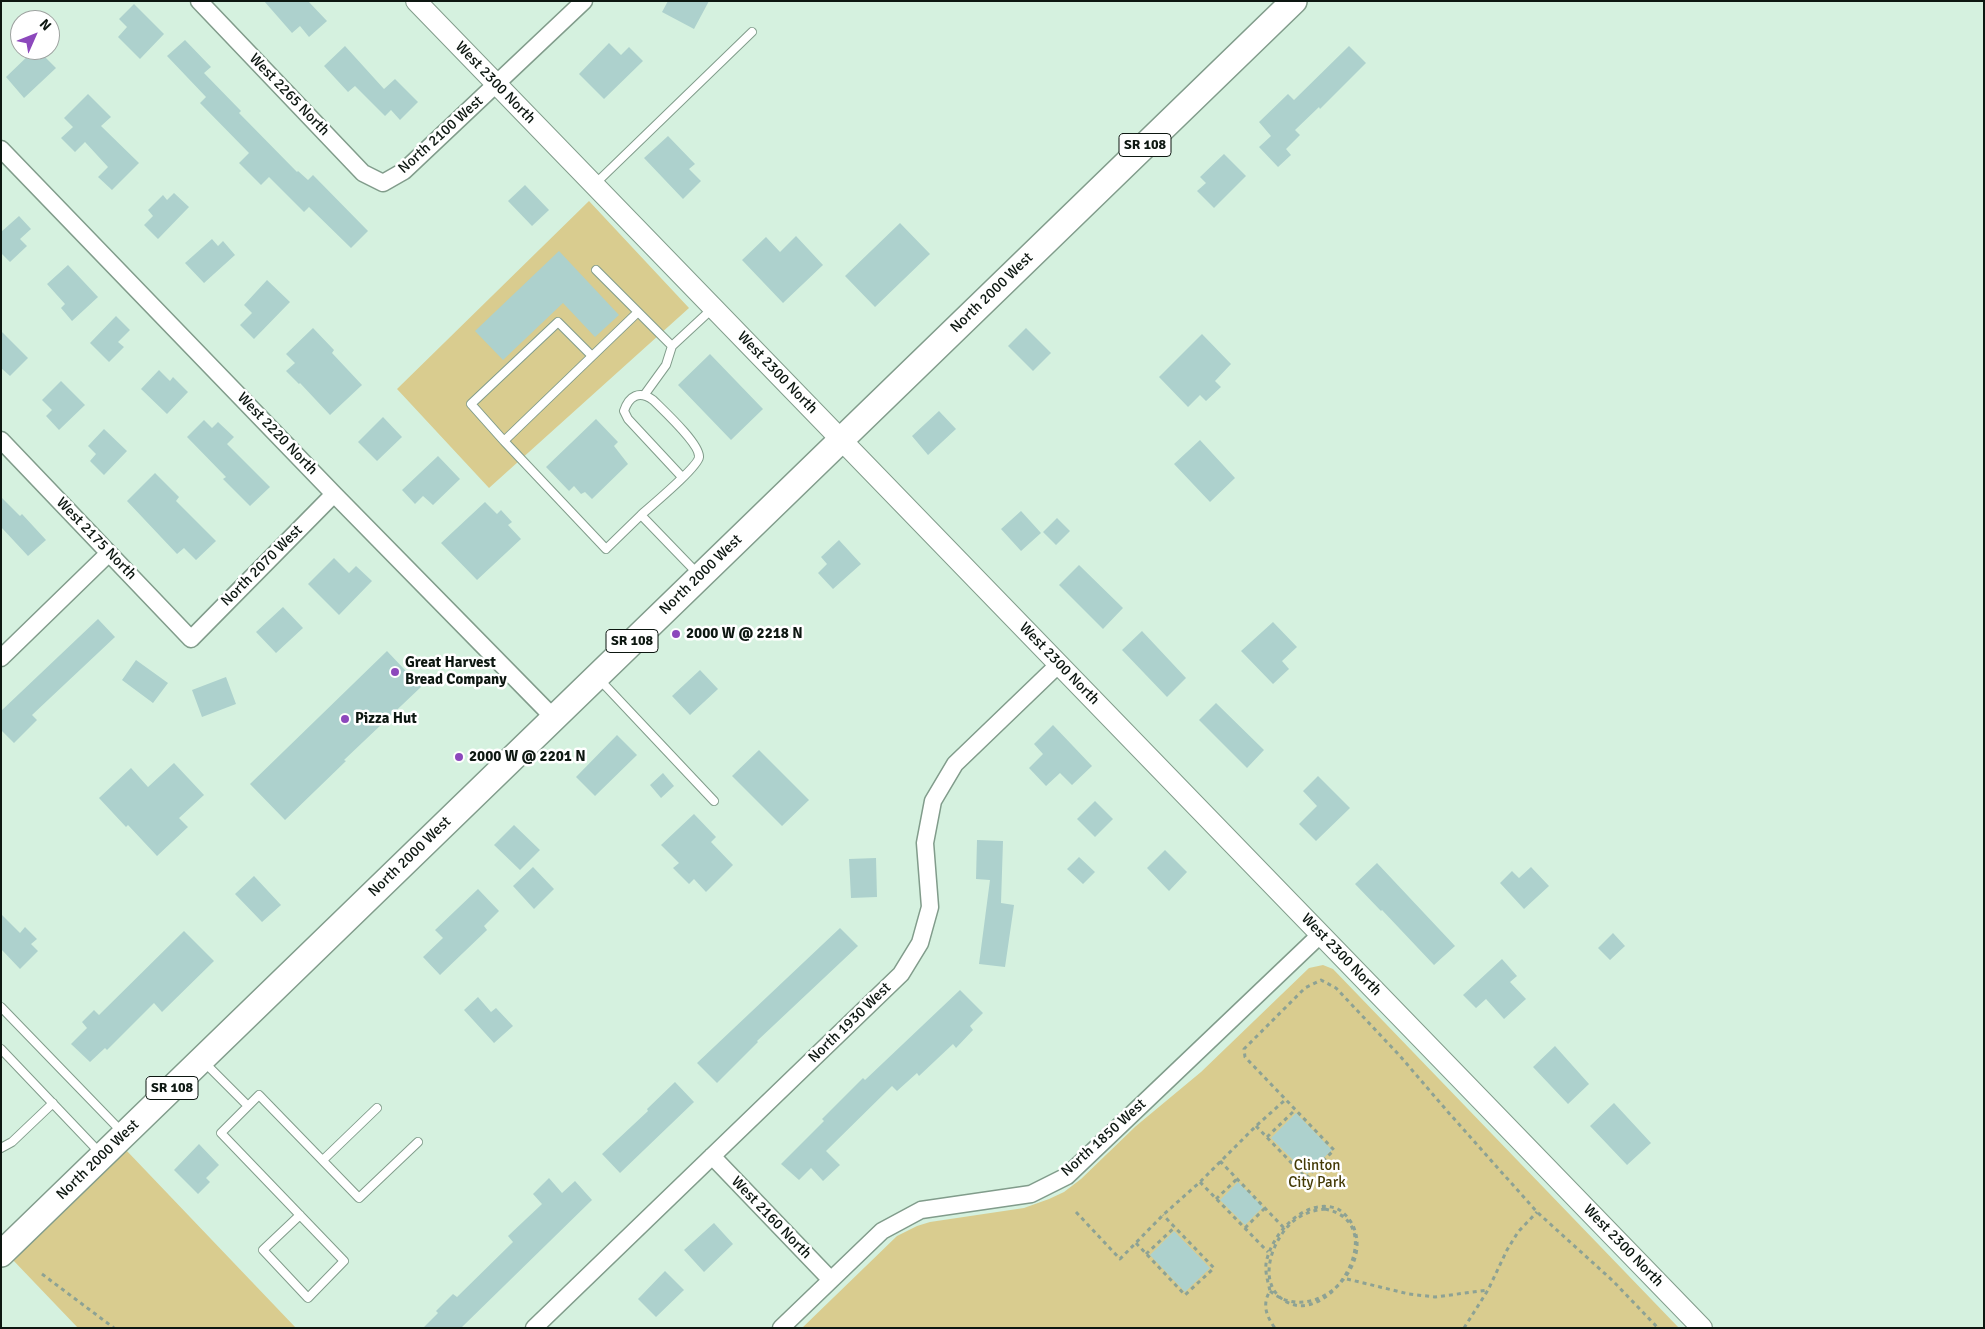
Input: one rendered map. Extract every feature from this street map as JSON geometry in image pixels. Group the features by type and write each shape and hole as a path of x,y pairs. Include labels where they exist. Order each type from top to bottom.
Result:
{"main road":[{"name":"North 2000 West","path":"1,1254 1294,1"}],"street":[{"name":"West 2265 North","path":"199,1 363,173 383,183"},
{"name":"West 2300 North","path":"416,1 1702,1328"},
{"name":"North 2100 West","path":"383,183 404,171 584,1"},
{"name":"West 2220 North","path":"1,149 334,494 554,718"},
{"name":"West 2175 North","path":"1,440 191,638"},
{"name":"North 2070 West","path":"191,638 334,494"},
{"path":"1,658 109,553"},
{"name":"North 1930 West","path":"534,1328 901,974 920,943 930,907 925,843 933,801 955,764 1059,664"},
{"name":"North 1850 West","path":"781,1328 882,1231 921,1210 1031,1194 1067,1176 1321,934"},
{"name":"West 2160 North","path":"712,1156 830,1280"}],"lane":[{"path":"593,185 752,32"},
{"path":"596,270 672,346"},
{"path":"682,477 628,419 624,411 627,402 637,395 646,394 666,365 672,346 713,308"},
{"path":"504,441 638,312"},
{"path":"592,356 558,322 471,404 606,549 696,465 699,457 696,446 646,394"},
{"path":"641,515 699,576"},
{"path":"596,676 714,802"},
{"path":"1,1007 124,1134"},
{"path":"1,1049 102,1155"},
{"path":"201,1059 248,1106"},
{"path":"300,1215 263,1250 308,1298 344,1261 300,1215 221,1133 259,1095 359,1198 418,1142"},
{"path":"1,1148 12,1142 53,1103"},
{"path":"323,1160 377,1108"}],"path":[{"path":"1256,1126 1306,1178 1334,1150 1245,1057 1244,1050 1305,988 1321,980 1336,988 1400,1056 1537,1212 1613,1281 1658,1328"},
{"path":"1076,1212 1120,1259 1163,1215 1285,1100"},
{"path":"1267,1137 1295,1110"},
{"path":"1220,1161 1284,1228"},
{"path":"1216,1199 1237,1179"},
{"path":"1200,1182 1269,1252"},
{"path":"1320,1207 1335,1208 1346,1215 1354,1225 1358,1248 1347,1279 1337,1292 1327,1299 1306,1307 1284,1304 1270,1291 1266,1266 1269,1252 1278,1234 1284,1228 1308,1209 1320,1207"},
{"path":"1245,1228 1265,1208"},
{"path":"1325,1209 1337,1212 1345,1217 1352,1228 1355,1240 1352,1264 1344,1278 1334,1290 1320,1300 1306,1304 1286,1302 1274,1289 1270,1280 1269,1265 1274,1246 1284,1231 1296,1219 1312,1211 1325,1209"},
{"path":"1464,1328 1488,1290 1507,1250 1518,1232 1537,1212"},
{"path":"1136,1243 1184,1295 1214,1268 1163,1215"},
{"path":"1146,1254 1174,1227"},
{"path":"42,1274 114,1328"},
{"path":"1347,1279 1409,1294 1435,1297 1488,1290"},
{"path":"1270,1291 1265,1299 1265,1310 1275,1328"}],"green space":[{"path":"589,201 689,308 489,488 397,389"},
{"name":"Clinton City Park","path":"1323,965 1333,969 1679,1328 802,1328 897,1236 930,1222 1024,1208 1064,1192 1081,1179 1136,1126 1201,1072 1309,968"},
{"path":"126,1150 296,1328 78,1328 12,1259"}],"building":[{"path":"264,1 308,1 327,21 309,37 300,26 292,33"},
{"path":"668,1 709,1 694,29 662,12"},
{"path":"134,4 164,34 140,59 118,37 127,27 119,19"},
{"path":"185,40 211,67 204,73 241,111 239,113 297,172 308,180 313,175 368,231 351,248 309,207 304,212 269,177 261,185 239,163 249,153 200,103 206,97 167,56"},
{"path":"609,43 621,55 629,47 643,61 604,99 579,74"},
{"path":"345,46 384,89 395,79 418,102 400,120 391,110 385,116 355,86 348,92 324,66"},
{"path":"1349,46 1366,63 1320,109 1319,107 1295,130 1300,135 1286,149 1291,155 1278,167 1259,147 1271,136 1259,122 1288,94 1294,100"},
{"path":"24,60 48,60 56,68 24,98 6,77"},
{"path":"88,94 111,117 101,126 139,163 112,190 98,177 108,167 85,142 75,152 61,138 73,127 64,118"},
{"path":"668,136 695,164 689,169 701,181 683,199 644,158"},
{"path":"1224,154 1246,176 1214,208 1197,191 1206,183 1200,177"},
{"path":"525,185 549,210 532,226 508,201"},
{"path":"174,193 189,207 158,239 144,225 153,216 148,210 163,195 167,200"},
{"path":"19,216 31,229 20,239 27,246 10,262 1,253 1,232"},
{"path":"900,223 930,254 875,307 845,276"},
{"path":"796,236 823,265 783,303 742,260 766,237 780,252"},
{"path":"212,239 218,246 223,241 235,255 204,283 185,263"},
{"path":"559,251 619,315 595,337 563,303 503,360 475,331"},
{"path":"68,265 98,297 72,321 61,308 65,304 47,284"},
{"path":"267,280 290,302 254,339 240,325 252,313 244,305"},
{"path":"116,316 130,330 118,342 124,347 109,362 90,343"},
{"path":"313,328 334,350 332,353 362,385 330,415 286,371 295,363 286,354"},
{"path":"1026,328 1051,353 1033,371 1008,346"},
{"path":"1,331 28,358 10,376 1,368"},
{"path":"1202,334 1231,364 1215,381 1221,387 1206,401 1200,395 1188,407 1159,377"},
{"path":"710,354 763,409 731,440 678,385"},
{"path":"159,370 170,381 173,377 188,392 167,414 141,389"},
{"path":"61,381 85,405 59,430 46,416 52,410 42,400"},
{"path":"939,411 956,429 928,455 912,436"},
{"path":"383,417 402,437 377,461 358,442"},
{"path":"596,419 618,442 614,446 628,464 592,499 585,492 581,494 574,486 569,491 546,467"},
{"path":"204,420 212,428 218,422 234,437 227,444 270,487 250,506 223,479 226,477 187,437"},
{"path":"104,429 127,451 104,475 90,461 96,454 88,446"},
{"path":"1200,440 1235,478 1210,502 1174,464"},
{"path":"438,456 460,479 433,505 423,496 415,504 402,490"},
{"path":"155,473 179,497 176,501 216,541 196,560 184,548 177,554 127,501"},
{"path":"1,497 20,516 22,514 46,540 28,556 1,527"},
{"path":"485,502 497,514 501,510 512,522 508,525 521,539 477,580 441,543"},
{"path":"1021,511 1041,533 1021,551 1001,529"},
{"path":"1057,518 1070,531 1056,545 1043,532"},
{"path":"839,540 861,564 833,589 818,573 827,564 821,557"},
{"path":"334,558 349,573 356,566 372,581 339,615 308,584"},
{"path":"1079,565 1123,608 1103,629 1059,585"},
{"path":"283,607 303,628 276,653 256,632"},
{"path":"98,619 115,637 32,715 37,720 14,743 1,730 1,711"},
{"path":"1273,622 1297,647 1282,661 1289,669 1273,684 1241,651"},
{"path":"1142,631 1186,678 1167,697 1122,650"},
{"path":"387,651 421,687 344,760 346,761 285,820 250,784"},
{"path":"136,660 168,683 153,703 122,680"},
{"path":"700,670 718,689 690,715 672,696"},
{"path":"226,677 236,704 202,717 192,690"},
{"path":"1216,703 1264,750 1247,768 1199,720"},
{"path":"1053,725 1092,766 1072,785 1060,773 1046,786 1029,768 1043,754 1034,744"},
{"path":"617,735 637,755 595,796 576,777"},
{"path":"759,750 809,800 782,826 732,776"},
{"path":"174,763 204,795 179,818 188,827 157,856 99,798 131,768 148,787"},
{"path":"663,773 674,786 661,798 650,785"},
{"path":"1318,776 1350,808 1316,841 1299,824 1317,806 1303,791"},
{"path":"1095,801 1113,819 1095,837 1077,819"},
{"path":"694,814 716,837 711,842 733,865 706,892 694,879 689,884 673,868 679,863 661,845"},
{"path":"514,825 540,850 520,870 494,845"},
{"path":"977,840 1003,841 1001,903 1014,905 1005,967 979,964 990,880 976,879"},
{"path":"1165,850 1187,872 1169,891 1147,868"},
{"path":"1079,857 1095,872 1083,884 1067,869"},
{"path":"876,858 877,897 851,898 849,859"},
{"path":"1377,863 1455,946 1434,965 1355,884"},
{"path":"533,867 554,889 534,909 513,886"},
{"path":"1531,867 1549,886 1524,909 1500,883 1512,871 1519,878"},
{"path":"254,876 281,905 262,922 235,894"},
{"path":"478,889 499,911 484,926 487,930 440,975 423,957 443,938 435,930"},
{"path":"1,914 20,933 25,927 37,939 31,944 38,951 20,969 1,949"},
{"path":"840,928 858,946 757,1041 717,1083 697,1063"},
{"path":"184,931 214,961 162,1012 154,1003 107,1050 105,1048 90,1062 71,1044 87,1028 82,1022 94,1010 99,1015"},
{"path":"1613,933 1625,946 1610,960 1598,948"},
{"path":"1502,959 1517,976 1510,982 1526,999 1504,1019 1486,999 1476,1008 1463,995"},
{"path":"960,990 983,1013 970,1026 973,1030 956,1048 953,1044 919,1076 917,1073 897,1091 892,1086 826,1151 840,1165 823,1181 811,1168 799,1180 781,1164 863,1078 865,1080"},
{"path":"478,997 491,1012 496,1008 513,1026 494,1043 464,1010"},
{"path":"1555,1046 1589,1084 1568,1104 1533,1067"},
{"path":"675,1082 694,1102 620,1173 602,1154 648,1111 647,1109"},
{"path":"1614,1103 1651,1143 1627,1165 1590,1126"},
{"path":"1296,1113 1332,1150 1307,1174 1271,1138"},
{"path":"199,1144 219,1165 206,1178 210,1182 198,1194 174,1170"},
{"path":"549,1178 562,1193 575,1181 592,1200 461,1328 423,1328 453,1294 457,1297 513,1242 508,1236 542,1204 533,1194"},
{"path":"1238,1182 1263,1207 1245,1225 1220,1200"},
{"path":"714,1223 733,1244 704,1272 684,1250"},
{"path":"1174,1231 1210,1268 1185,1292 1150,1255"},
{"path":"665,1271 684,1290 656,1317 638,1299"}],"place":[{"name":"2000 W @ 2218 N","path":"676,634"},
{"name":"Great Harvest Bread Company","path":"395,672"},
{"name":"Pizza Hut","path":"345,719"},
{"name":"2000 W @ 2201 N","path":"459,757"}]}
